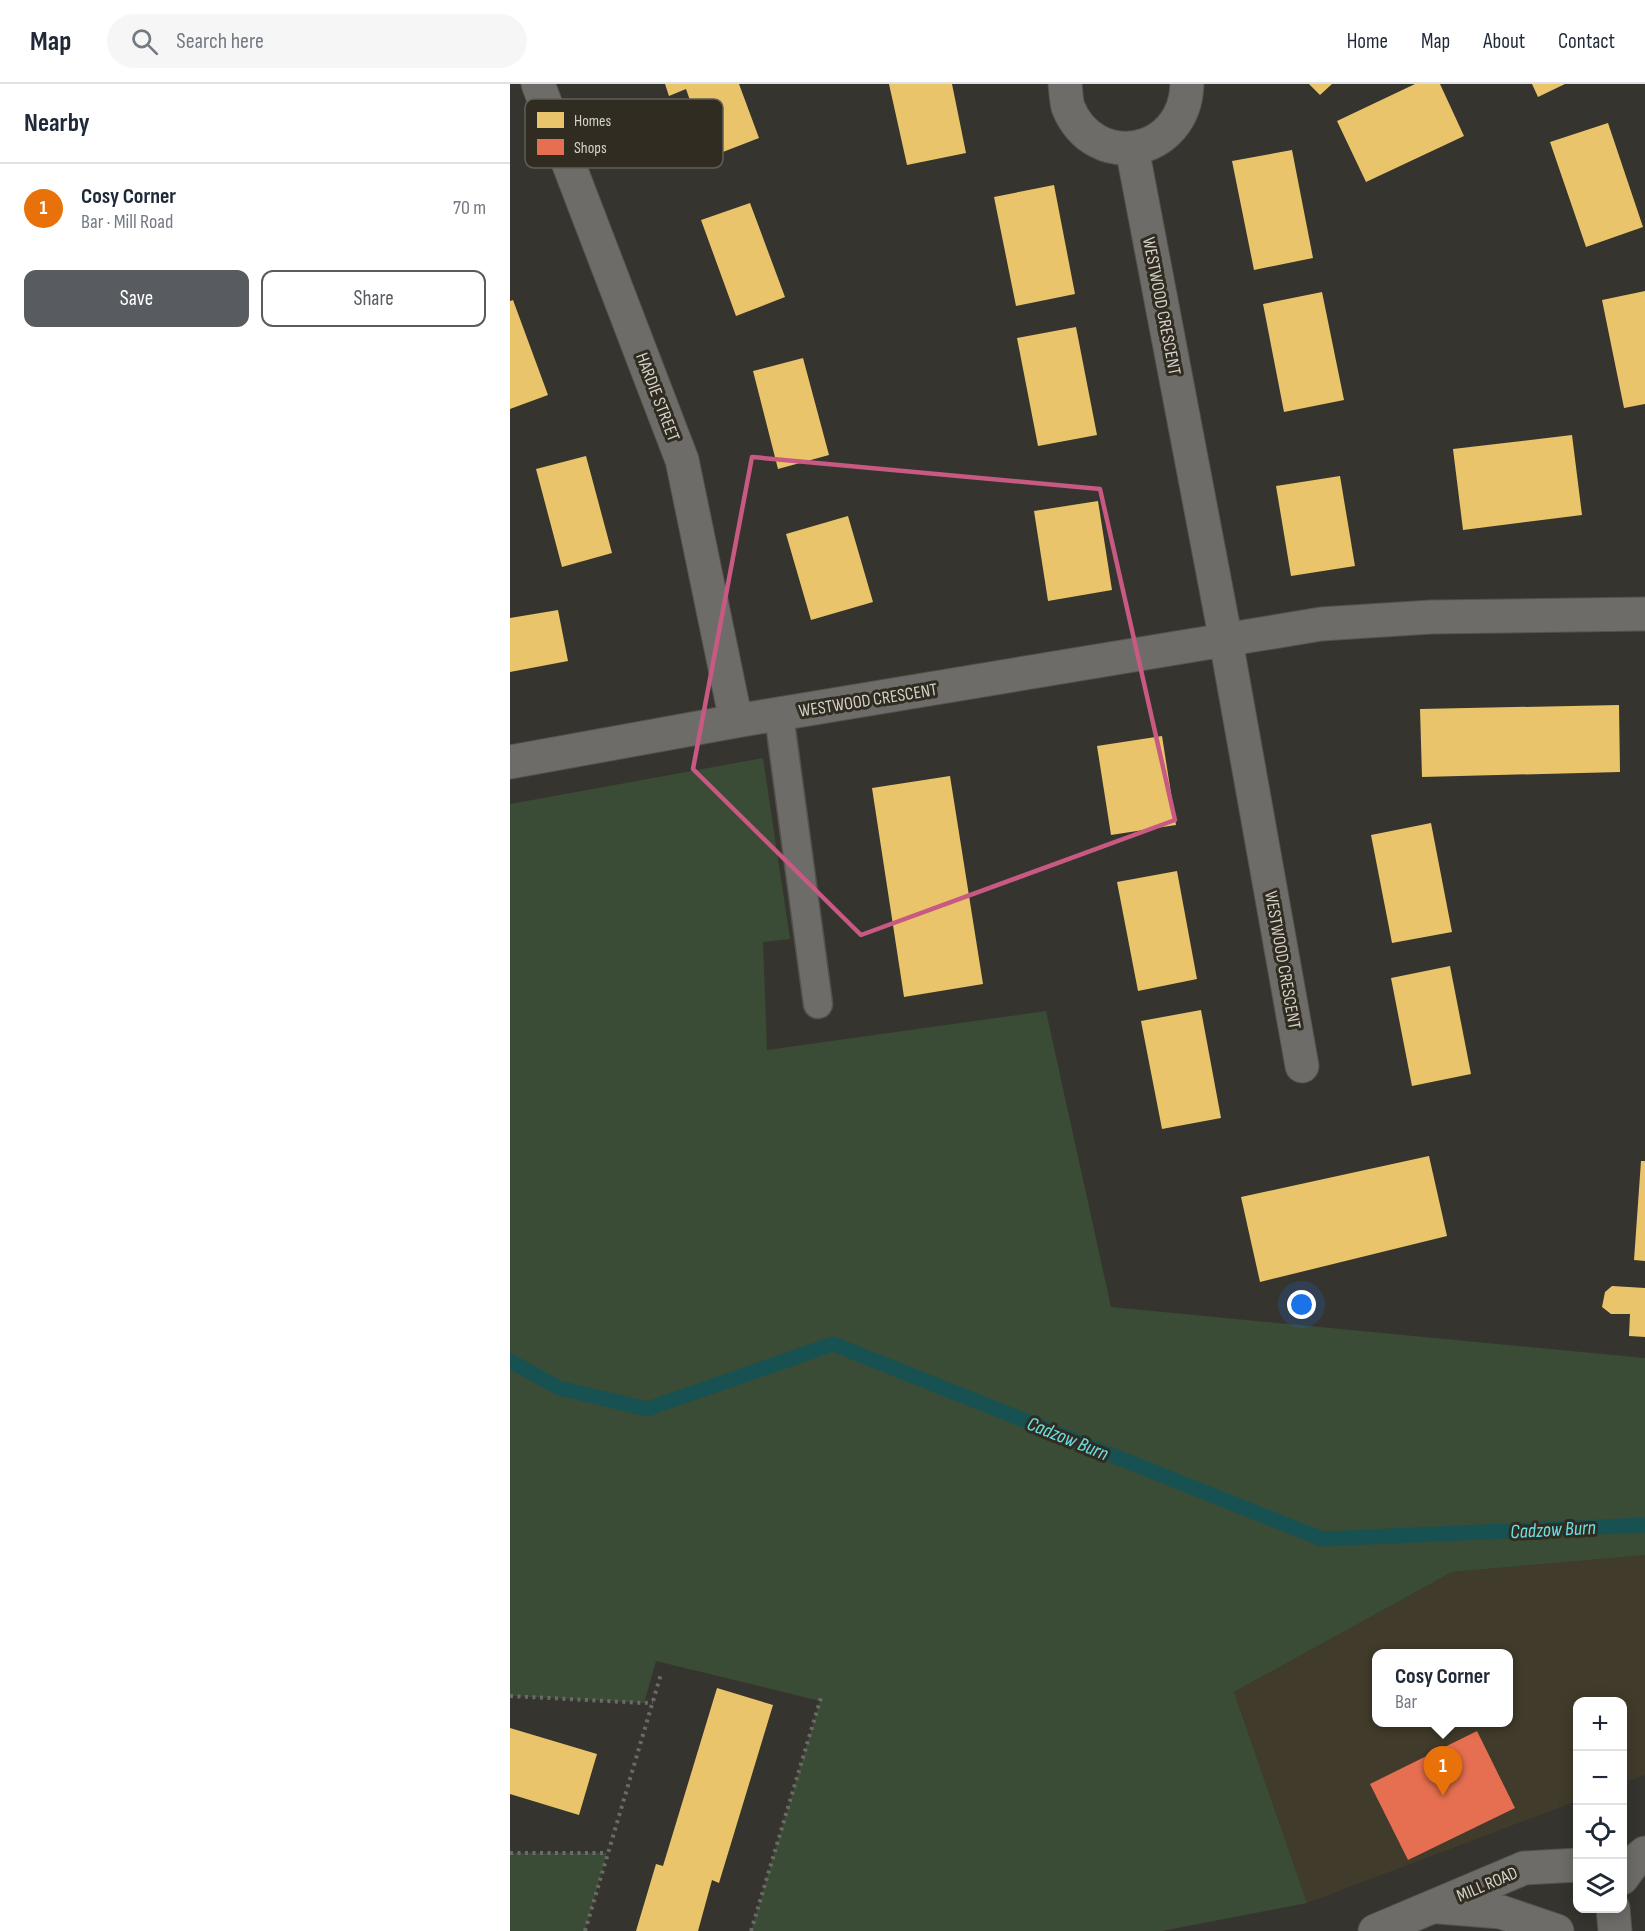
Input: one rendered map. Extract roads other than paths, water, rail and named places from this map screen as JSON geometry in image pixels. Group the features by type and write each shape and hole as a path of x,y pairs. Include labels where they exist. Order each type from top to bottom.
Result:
{"street":[{"name":"HARDIE STREET","path":"538,84 544,99"},
{"path":"1065,84 1067,105 1077,124 1092,138 1111,147 1132,148 1151,143 1167,133 1180,117 1186,99 1187,84"},
{"name":"WESTWOOD CRESCENT","path":"1132,148 1226,641 1302,1066"},
{"name":"HARDIE STREET","path":"570,168 682,460 736,721"},
{"name":"WESTWOOD CRESCENT","path":"510,762 736,721 1321,624 1431,617 1645,614"},
{"name":"MILL ROAD","path":"1375,1931 1524,1868 1573,1865"},
{"name":"MILL ROAD","path":"1434,1906 1501,1912 1557,1931"},
{"path":"1613,1913 1615,1931"}],"lane":[{"path":"779,715 818,1004"}],"waterway":[{"name":"Cadzow Burn","path":"510,1361 559,1388 647,1409 833,1344 1322,1539 1645,1525"}],"place":[{"name":"Cosy Corner","path":"1443,1796"}]}
